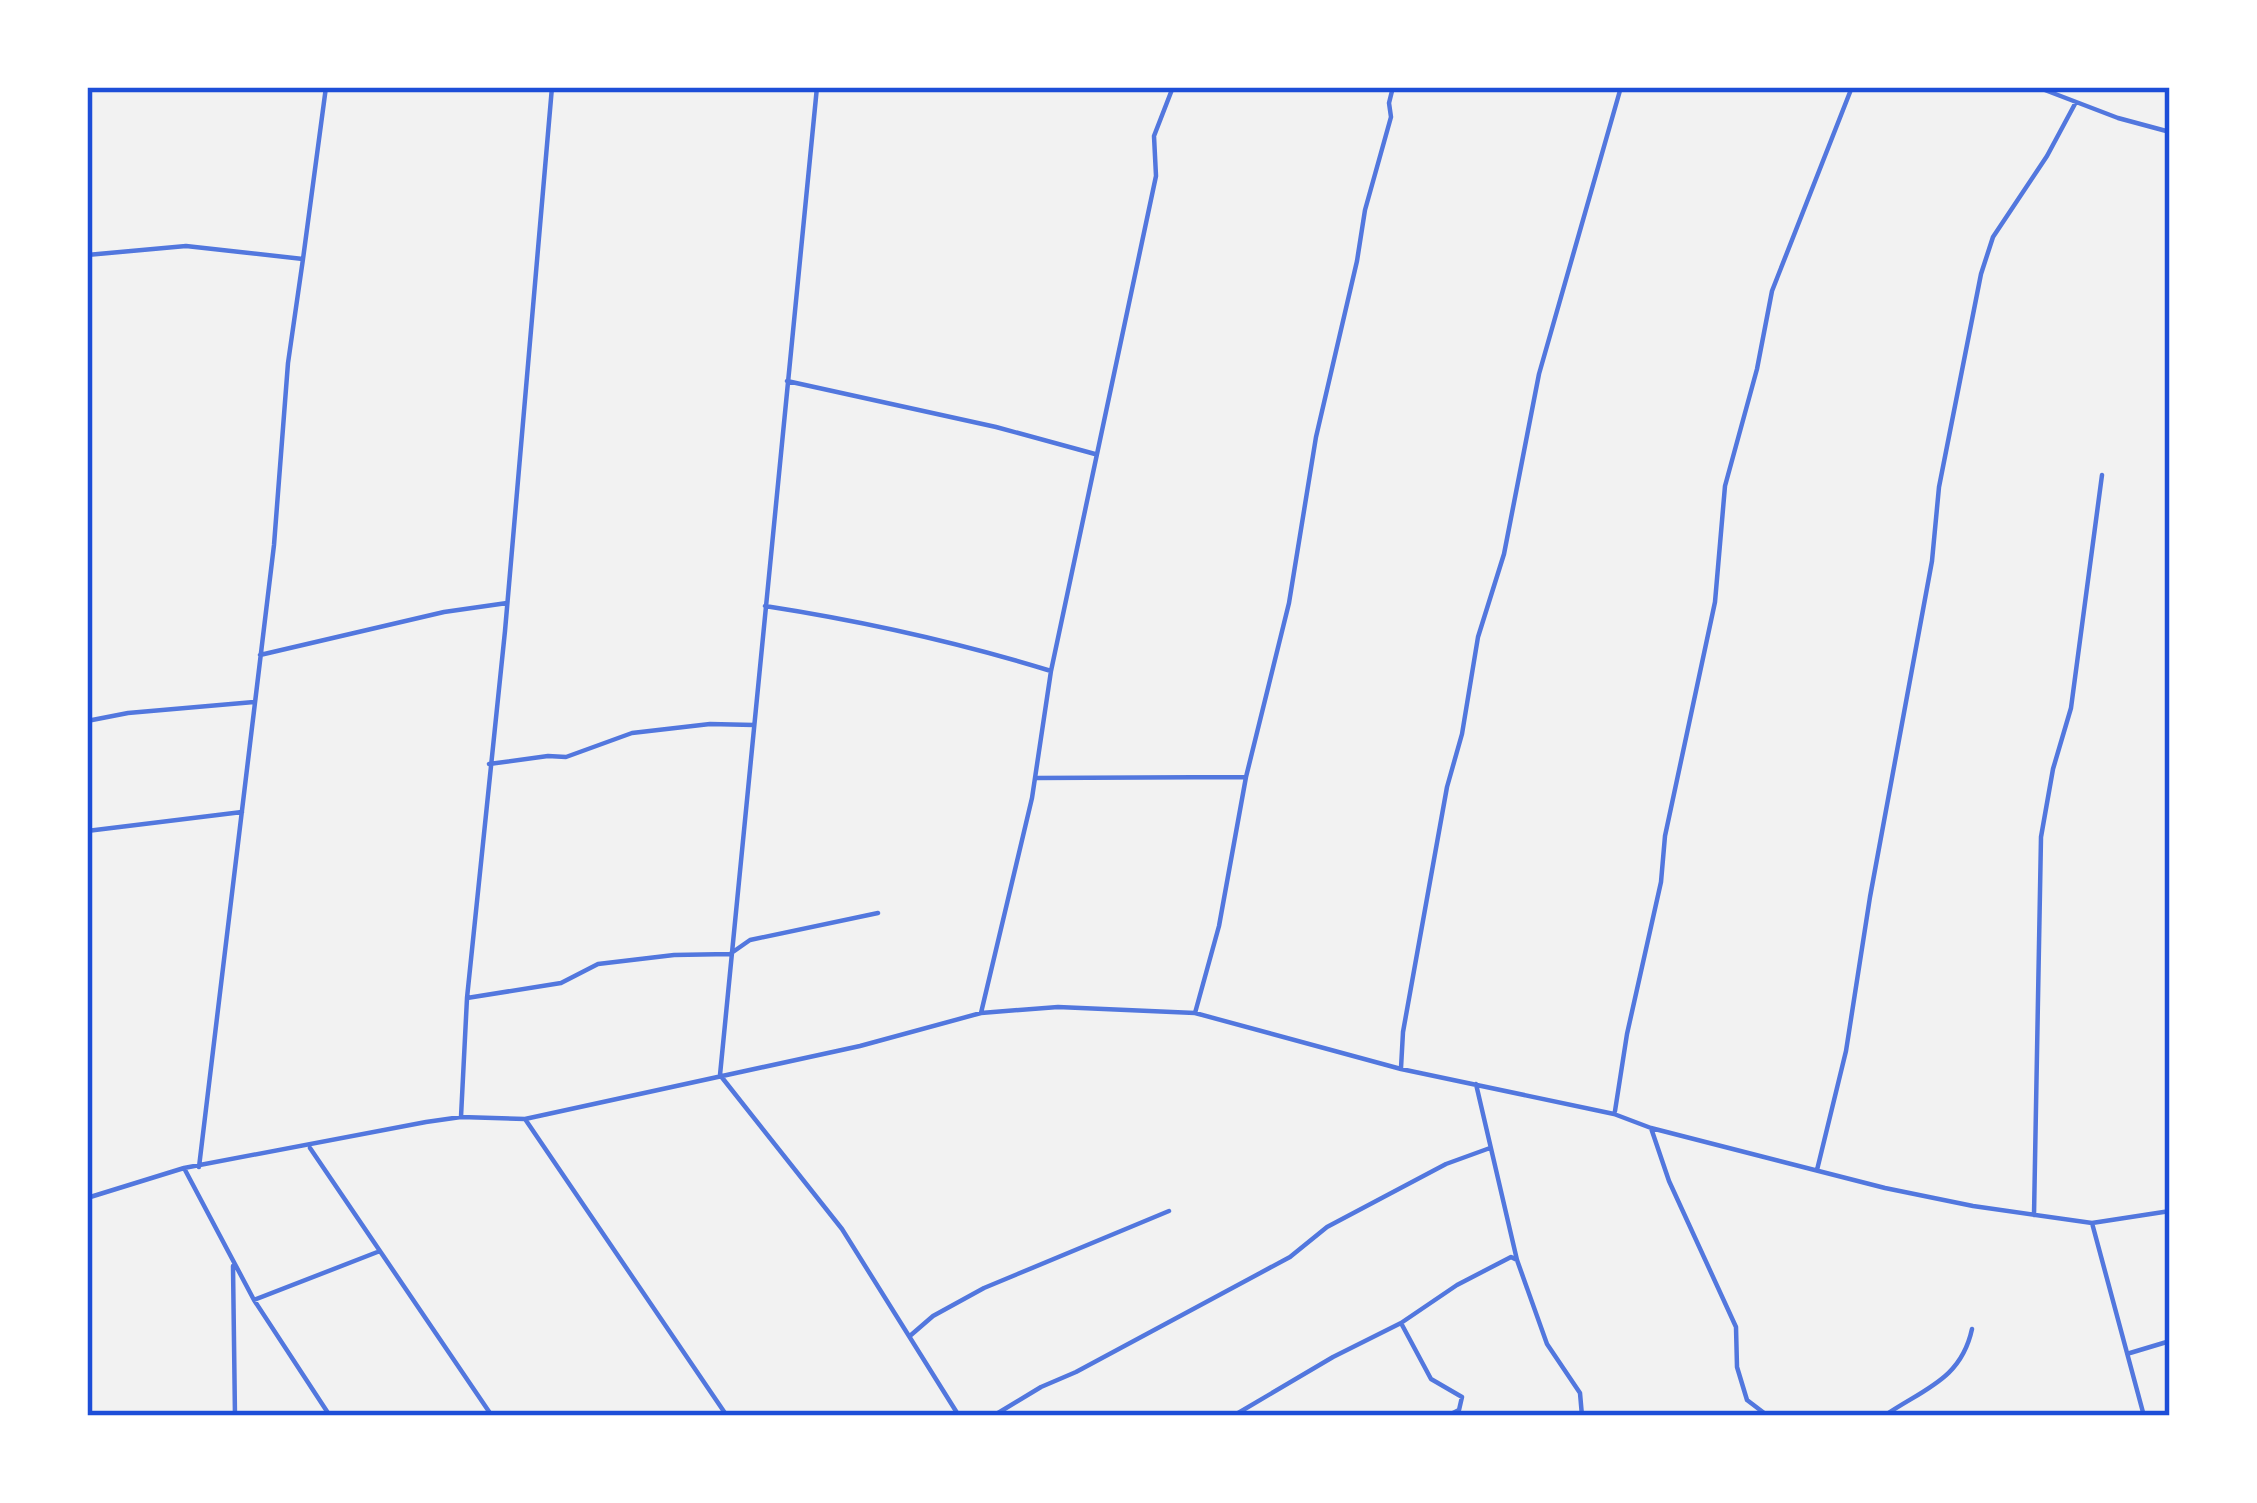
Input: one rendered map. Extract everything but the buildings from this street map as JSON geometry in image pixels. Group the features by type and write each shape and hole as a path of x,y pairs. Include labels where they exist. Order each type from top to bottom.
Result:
{"street":[{"path":"199,1167 274,545 288,363 326,87"},
{"path":"460,1117 467,998 552,87"},
{"path":"817,87 720,1075 842,1229 959,1416"},
{"path":"982,1013 1035,778 1095,454 1156,176 1154,136 1173,87"},
{"path":"1195,1013 1219,926 1246,777 1289,603 1320,419 1394,87"},
{"path":"1401,1069 1403,1032 1444,800 1462,734 1478,638 1504,554 1539,374 1621,87"},
{"path":"1614,1114 1661,882 1665,836 1715,602 1725,486 1757,369 1772,291 1852,87"},
{"path":"2037,87 2170,131"},
{"path":"1817,1170 1846,1051 1932,561 1939,487 1981,274 1993,237 2076,102"},
{"path":"87,255 186,246 303,259"},
{"path":"787,381 1095,454"},
{"path":"2034,1215 2041,837 2053,769 2071,708 2102,476"},
{"path":"260,655 445,612 507,603"},
{"path":"764,606 969,645 1052,671"},
{"path":"87,721 254,702"},
{"path":"489,764 548,755 566,757 632,733 710,724 754,725"},
{"path":"1035,778 1246,777"},
{"path":"87,831 242,812"},
{"path":"467,998 561,983 598,964 674,955 730,955 750,940 878,914"},
{"path":"87,1198 184,1168 460,1117 525,1119 860,1046 982,1013 1099,1007 1195,1013 1401,1069 1614,1114 1651,1128 1885,1189 2092,1222 2170,1210"},
{"path":"1476,1084 1517,1260 1547,1344 1576,1384 1582,1416"},
{"path":"525,1119 727,1416"},
{"path":"1651,1128 1736,1327 1737,1367 1748,1400 1768,1416"},
{"path":"309,1145 492,1416"},
{"path":"993,1416 1290,1257 1327,1227 1446,1164 1490,1148"},
{"path":"184,1168 254,1300 330,1416"},
{"path":"909,1336 933,1316 984,1288 1169,1210"},
{"path":"2092,1222 2144,1416"},
{"path":"254,1300 380,1250"},
{"path":"1232,1416 1401,1323 1457,1285 1511,1256 1517,1260"},
{"path":"233,1262 235,1416"},
{"path":"1401,1323 1431,1379 1462,1397 1459,1410 1448,1416"},
{"path":"1884,1416 1947,1377 1961,1363 1972,1329"},
{"path":"2127,1354 2170,1341"}]}
